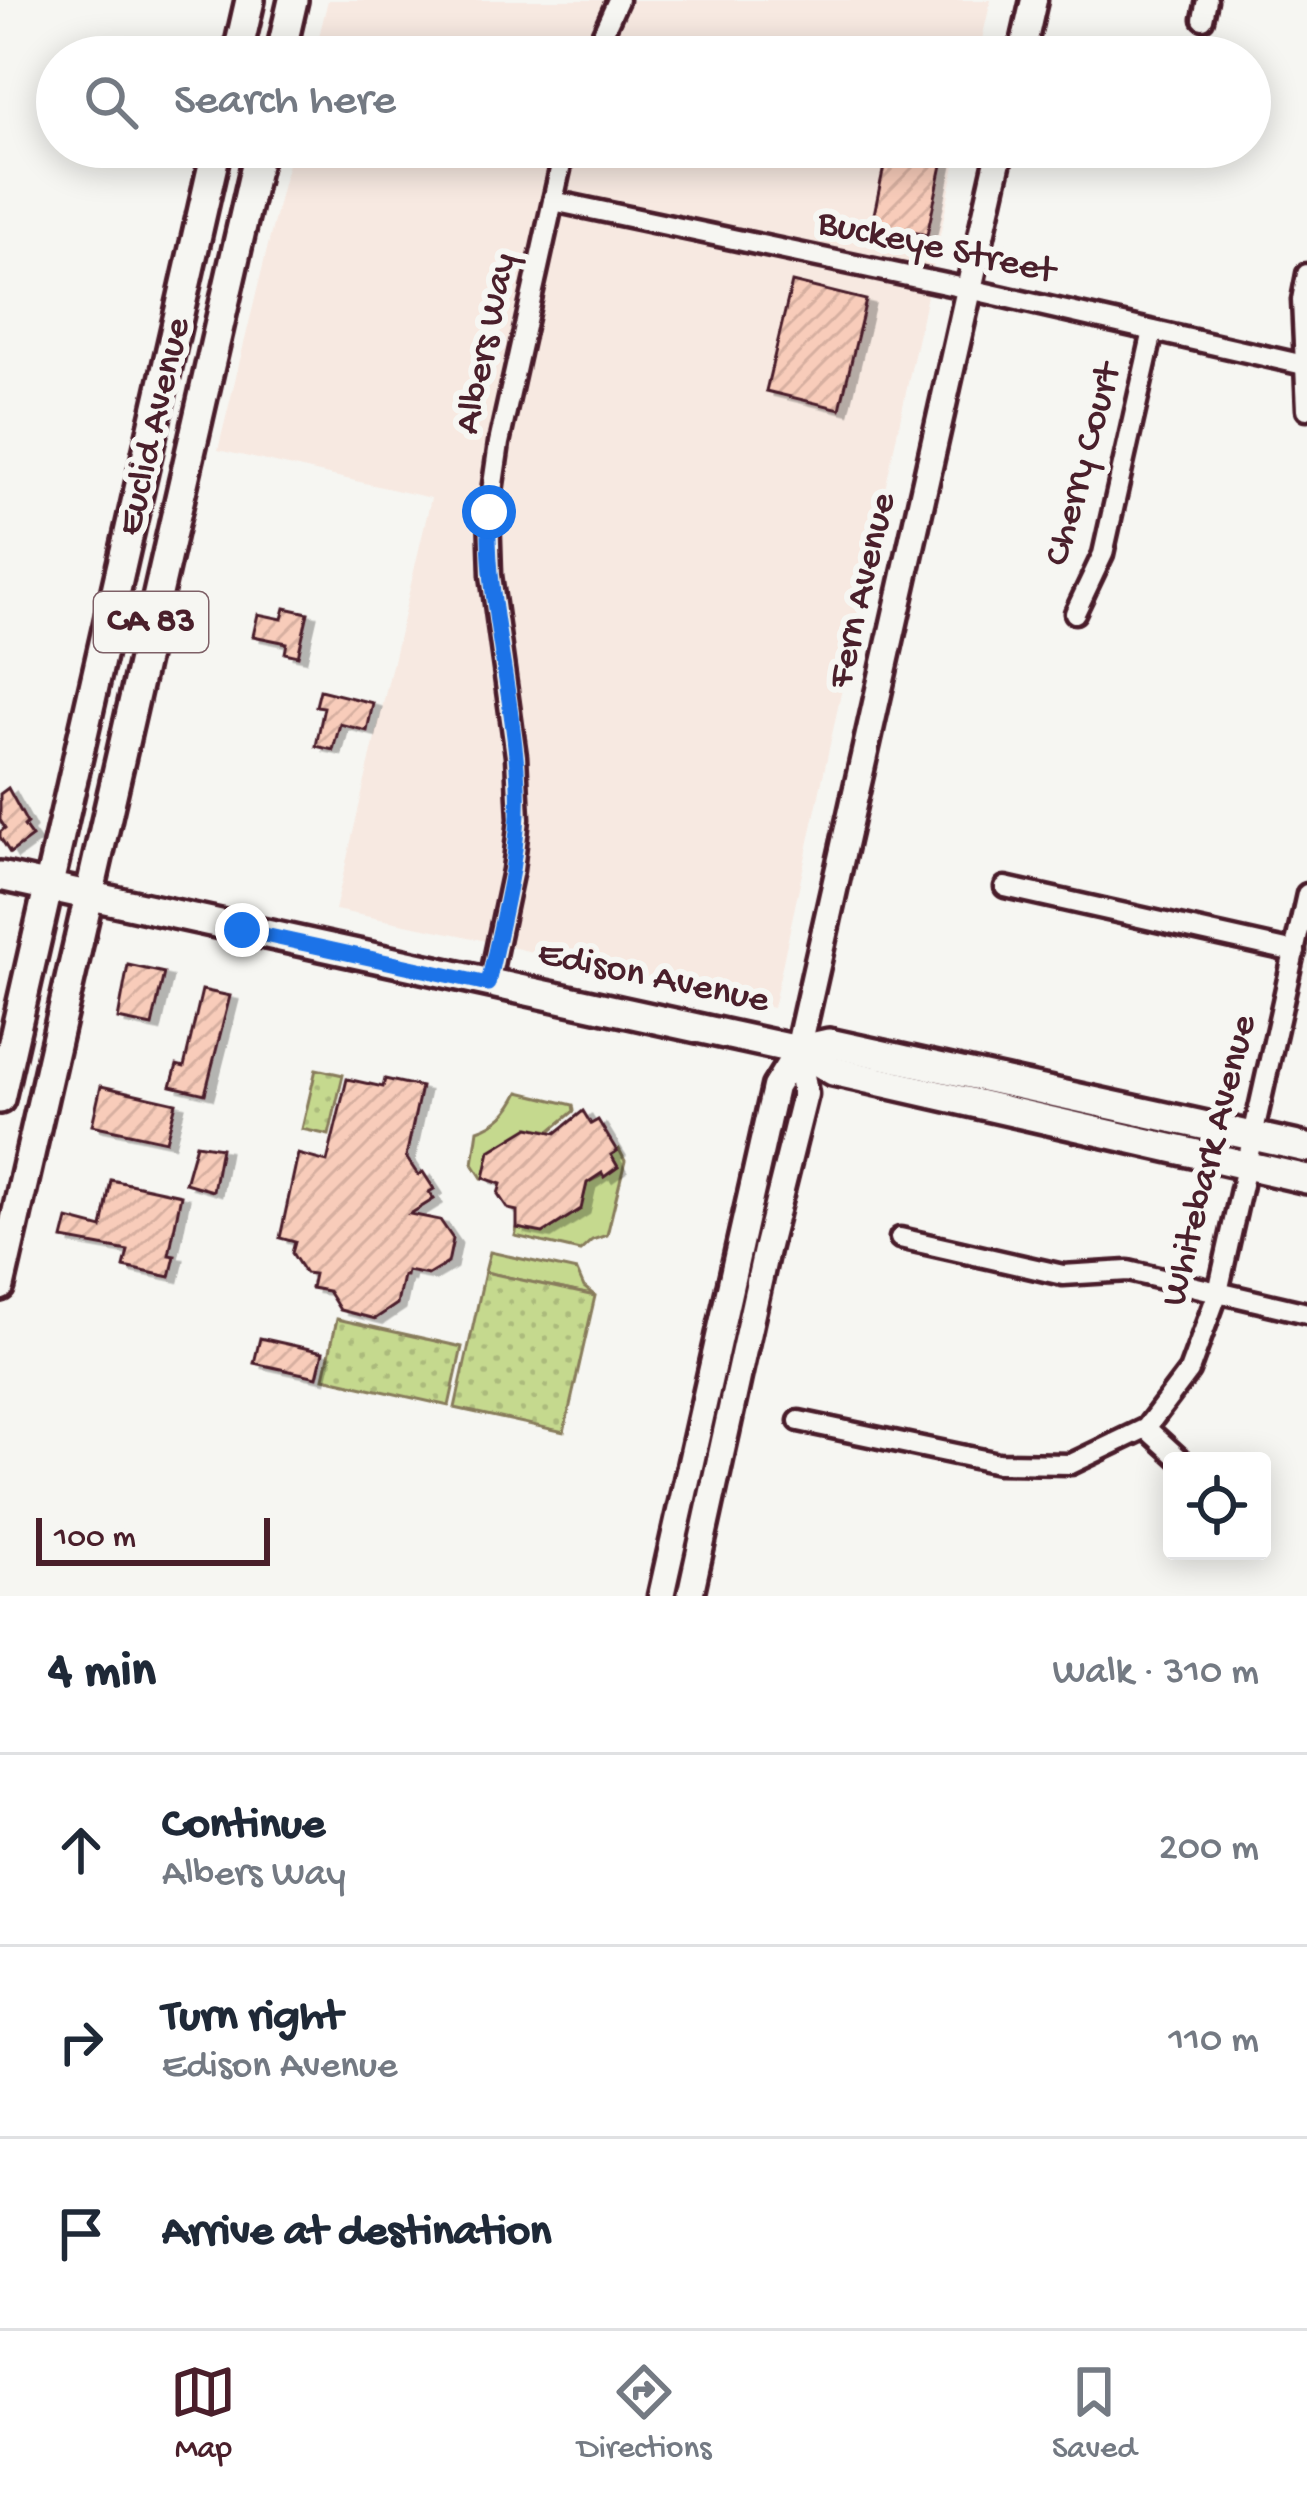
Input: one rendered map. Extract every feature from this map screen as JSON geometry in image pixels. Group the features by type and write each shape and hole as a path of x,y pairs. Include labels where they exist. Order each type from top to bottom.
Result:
{"main road":[{"path":"242,36 250,0"},
{"path":"285,36 293,0"},
{"name":"Euclid Avenue","path":"0,1099 212,168"},
{"name":"Euclid Avenue","path":"0,1286 255,168"},
{"name":"Edison Avenue","path":"0,876 798,1050 833,1071 1307,1179"},
{"name":"Edison Avenue","path":"798,1050 829,1043 1307,1148"}],"street":[{"path":"602,36 618,0"},
{"path":"1026,36 1034,0"},
{"name":"Albers Way","path":"488,984 519,819 516,756 490,575 489,512 499,443 560,168"},
{"name":"Fern Avenue","path":"662,1596 775,1087 798,1050 996,168"},
{"name":"Buckeye Street","path":"553,201 1304,365"},
{"path":"1307,274 1302,300 1307,409"},
{"name":"Cherry Court","path":"1075,614 1103,554 1154,331"},
{"path":"1005,887 1294,952"},
{"name":"Whitebark Avenue","path":"1145,1428 1189,1371 1218,1292 1307,894"},
{"name":"Fern Avenue","path":"690,1596 805,1094 798,1050"},
{"path":"900,1238 1063,1275 1128,1271 1307,1313"},
{"path":"799,1421 998,1463 1071,1464 1145,1428 1172,1452"}],"shaded area":[{"path":"328,0 991,0 983,36 319,36"},
{"path":"287,168 954,168 773,1008 335,910 431,498 218,450"}],"green space":[{"path":"316,1069 343,1075 329,1135 302,1129"},
{"path":"519,1092 573,1105 574,1111 550,1131 529,1127 482,1178 473,1164 478,1130 503,1116"},
{"path":"619,1149 625,1161 607,1235 580,1251 515,1236 517,1228 543,1233 580,1209 587,1183 618,1167 611,1155"},
{"path":"490,1252 577,1271 584,1287 595,1296 485,1272"},
{"path":"485,1272 595,1296 564,1432 455,1408"},
{"path":"337,1319 462,1347 449,1406 324,1378"}],"building":[{"path":"884,168 941,168 927,235 872,224"},
{"path":"792,282 866,300 840,409 766,391"},
{"path":"285,608 308,613 298,656 285,653 287,643 253,636 258,614 282,619"},
{"path":"320,690 373,703 367,731 340,724 333,750 316,746 324,707 316,706"},
{"path":"8,788 32,837 10,853 0,837 5,828 0,820 0,794"},
{"path":"128,965 164,973 152,1026 118,1019"},
{"path":"202,990 230,996 205,1094 171,1086 177,1065 184,1067"},
{"path":"347,1079 383,1087 385,1079 421,1087 406,1157 418,1175 423,1172 434,1189 429,1192 434,1199 410,1214 440,1220 453,1239 448,1263 428,1275 407,1271 397,1304 375,1319 340,1310 328,1291 311,1288 314,1274 305,1273 292,1253 295,1242 280,1238 298,1154 327,1162"},
{"path":"101,1086 176,1103 166,1141 92,1125"},
{"path":"583,1111 591,1124 598,1120 617,1151 611,1155 618,1167 587,1183 581,1209 543,1233 517,1228 517,1211 508,1209 498,1194 501,1184 484,1178 490,1151 529,1127 556,1133"},
{"path":"196,1144 221,1148 213,1191 185,1183"},
{"path":"111,1180 181,1195 169,1255 175,1256 170,1277 124,1267 128,1251 63,1239 68,1219 102,1228"},
{"path":"260,1338 323,1352 317,1377 254,1363"}],"route":[{"path":"242,930 488,984 519,819 516,756 490,575 489,512"}]}
